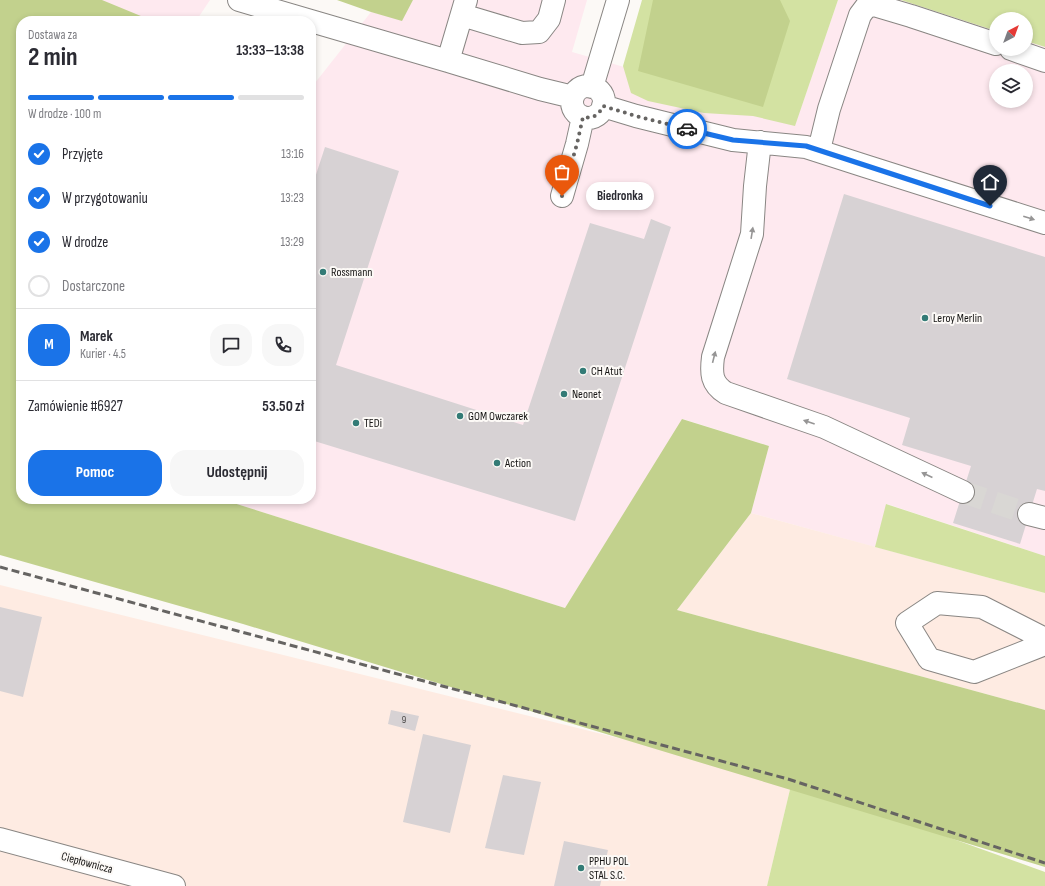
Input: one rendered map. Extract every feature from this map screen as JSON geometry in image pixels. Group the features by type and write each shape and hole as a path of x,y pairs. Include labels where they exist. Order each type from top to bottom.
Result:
{"street":[{"path":"239,0 260,14 275,16"},
{"path":"448,61 464,8 522,33 539,32 549,19 554,0"},
{"path":"592,87 618,0"},
{"path":"819,150 829,109 860,15 866,7 874,5 989,42"},
{"path":"316,22 540,89 573,97"},
{"path":"1031,56 1045,61"},
{"path":"582,87 592,87 596,88 600,92 604,101 603,106 601,111 593,117 583,117 575,112 572,102 573,97 582,87"},
{"path":"603,106 717,137 733,140 806,146 878,171 1045,223"},
{"path":"562,196 583,117"},
{"path":"760,142 752,234 713,357 712,376 714,382 719,389 726,393 824,427 962,492"},
{"path":"1045,639 982,606 937,603 907,623 929,659 974,672 1045,644"},
{"name":"Ciepłownicza","path":"0,839 174,886"}],"shaded area":[{"path":"0,0 210,0 199,16 16,16"},
{"path":"413,0 587,0 572,52 638,71 795,125 838,0 901,0 989,29 989,56 1033,56 1033,43 1045,47 1045,556 887,504 875,547 751,513 769,446 683,419 565,608 237,504 316,504 316,82 371,12 402,20"},
{"path":"751,513 1045,593 1045,710 677,610"},
{"path":"0,585 792,781 767,886 0,886"}],"green space":[{"path":"0,0 102,0 141,16 16,16 16,504 237,504 565,608 682,419 769,446 751,513 677,610 1045,710 1045,867 243,624 0,555"},
{"path":"337,0 413,0 402,21"},
{"path":"642,0 838,0 795,126 753,116 704,113 648,101 631,93 623,66"},
{"path":"653,0 780,0 790,21 763,107 638,71"},
{"path":"901,0 1045,0 1045,47 1033,43 1033,12 989,12 989,29"},
{"path":"886,504 1045,556 1045,593 875,547"},
{"path":"792,781 1045,872 1045,886 767,886"}],"building":[{"name":"CH Atut","path":"325,147 399,171 336,365 523,425 590,223 644,239 651,219 671,227 575,521 316,442 316,175"},
{"name":"Leroy Merlin","path":"844,194 1045,257 1045,491 1037,489 1020,544 953,523 971,466 902,445 910,418 787,379"},
{"path":"0,607 42,617 23,697 0,691"},
{"path":"391,710 419,716 415,731 388,724"},
{"path":"423,734 471,745 450,833 403,822"},
{"path":"503,775 541,782 524,855 485,848"},
{"name":"PPHU POL STAL S.C.","path":"564,841 608,850 600,886 554,886"}],"tunnel":[{"path":"963,492 1029,514"}],"railway":[{"path":"0,567 788,779 1045,863"}],"way so far":[{"path":"562,196 583,117 593,117 601,111 603,106 687,129"}],"place":[{"name":"Biedronka","path":"562,196"},
{"name":"Rossmann","path":"323,272"},
{"name":"Leroy Merlin","path":"925,318"},
{"name":"CH Atut","path":"583,371"},
{"name":"Neonet","path":"564,394"},
{"name":"GOM Owczarek","path":"460,416"},
{"name":"TEDi","path":"356,423"},
{"name":"Action","path":"497,463"},
{"name":"PPHU POL STAL S.C.","path":"581,868"}],"route":[{"path":"687,129 733,140 806,146 990,206"}]}
